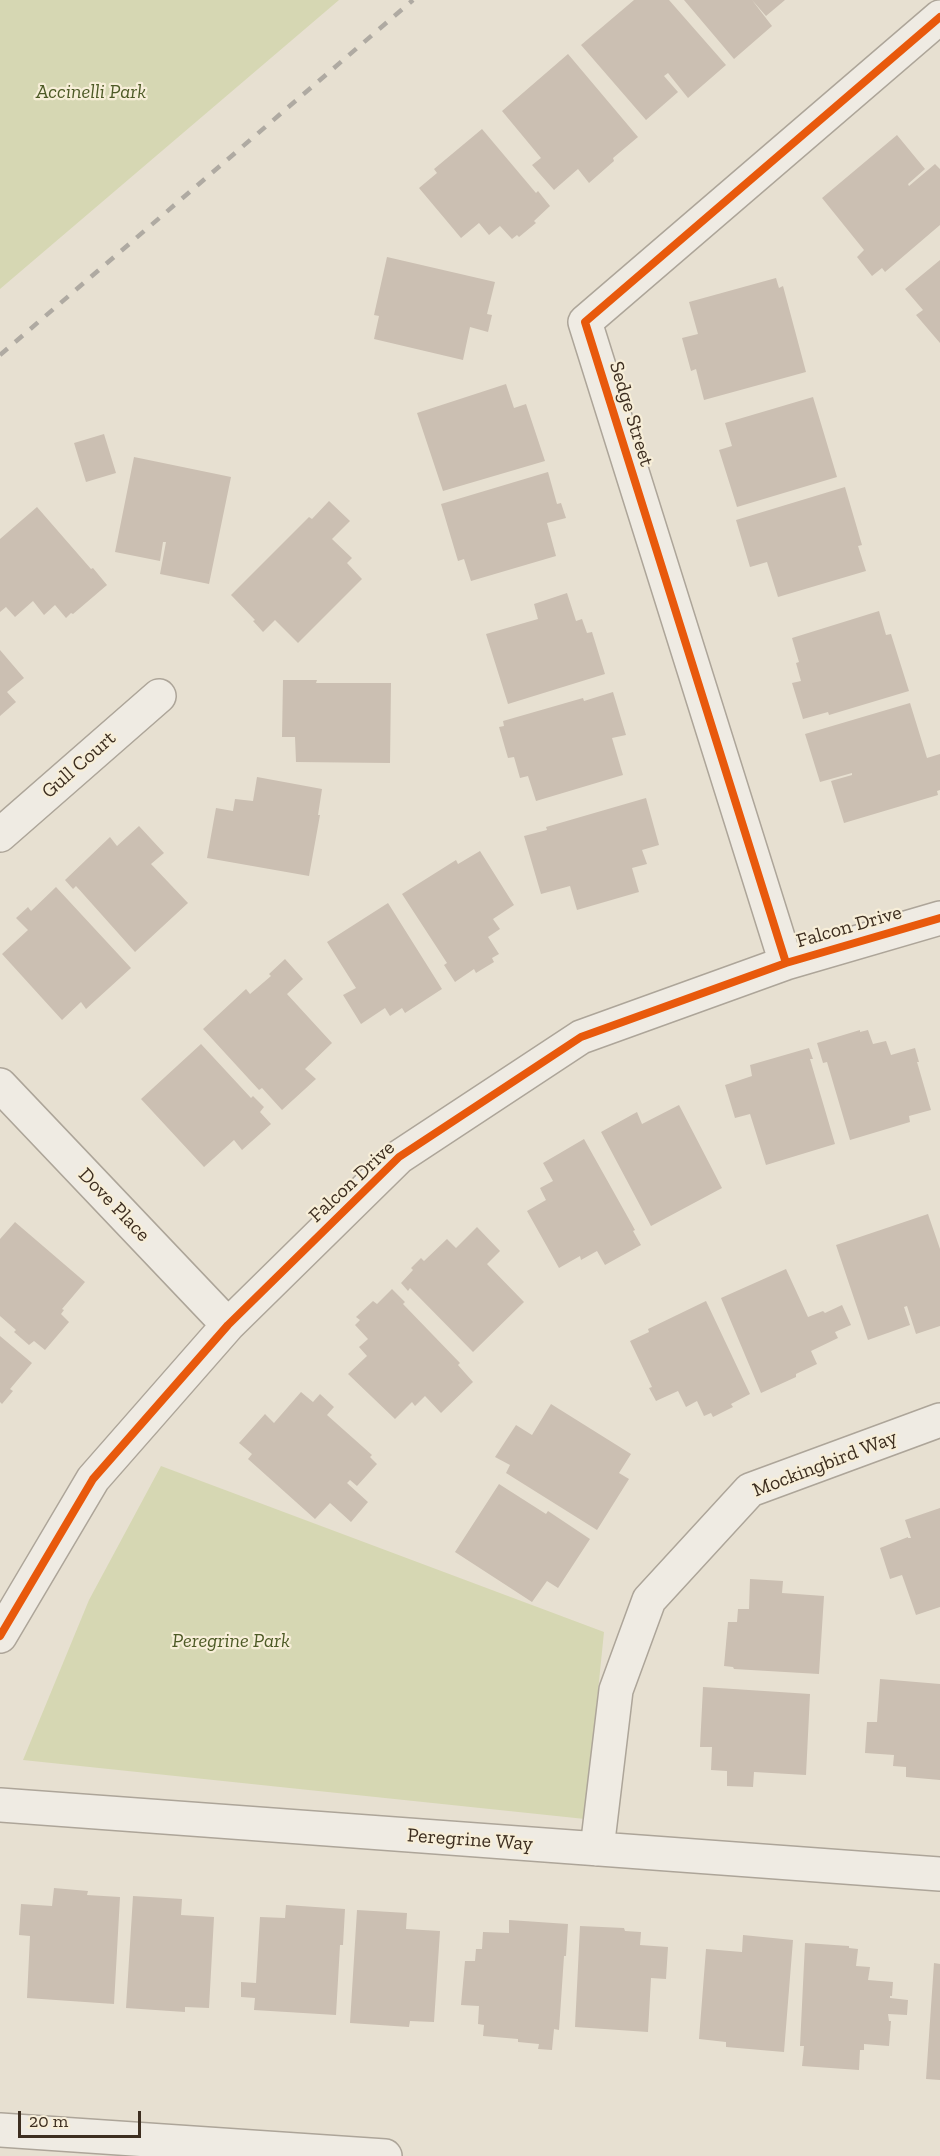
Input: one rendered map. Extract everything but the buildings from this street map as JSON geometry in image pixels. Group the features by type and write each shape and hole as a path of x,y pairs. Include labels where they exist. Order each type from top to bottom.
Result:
{"street":[{"name":"Sedge Street","path":"786,963 585,322 935,31"},
{"name":"Gull Court","path":"0,835 159,696"},
{"name":"Falcon Drive","path":"0,1636 93,1479 228,1325 399,1157 581,1037 786,963 940,918"},
{"name":"Dove Place","path":"0,1085 228,1325"},
{"name":"Mockingbird Way","path":"597,1849 616,1690 649,1600 750,1490 940,1420"},
{"name":"Peregrine Way","path":"0,1805 940,1874"},
{"path":"0,2130 384,2156"}],"green space":[{"name":"Accinelli Park","path":"0,0 339,0 0,289"},
{"name":"Peregrine Park","path":"161,1466 604,1632 585,1819 23,1760 89,1600"}],"railway":[{"path":"0,355 413,0"}],"cycle path":[{"path":"786,963 585,322 940,17"},
{"path":"0,1636 93,1479 228,1325 399,1157 581,1037 786,963 940,918"}]}
